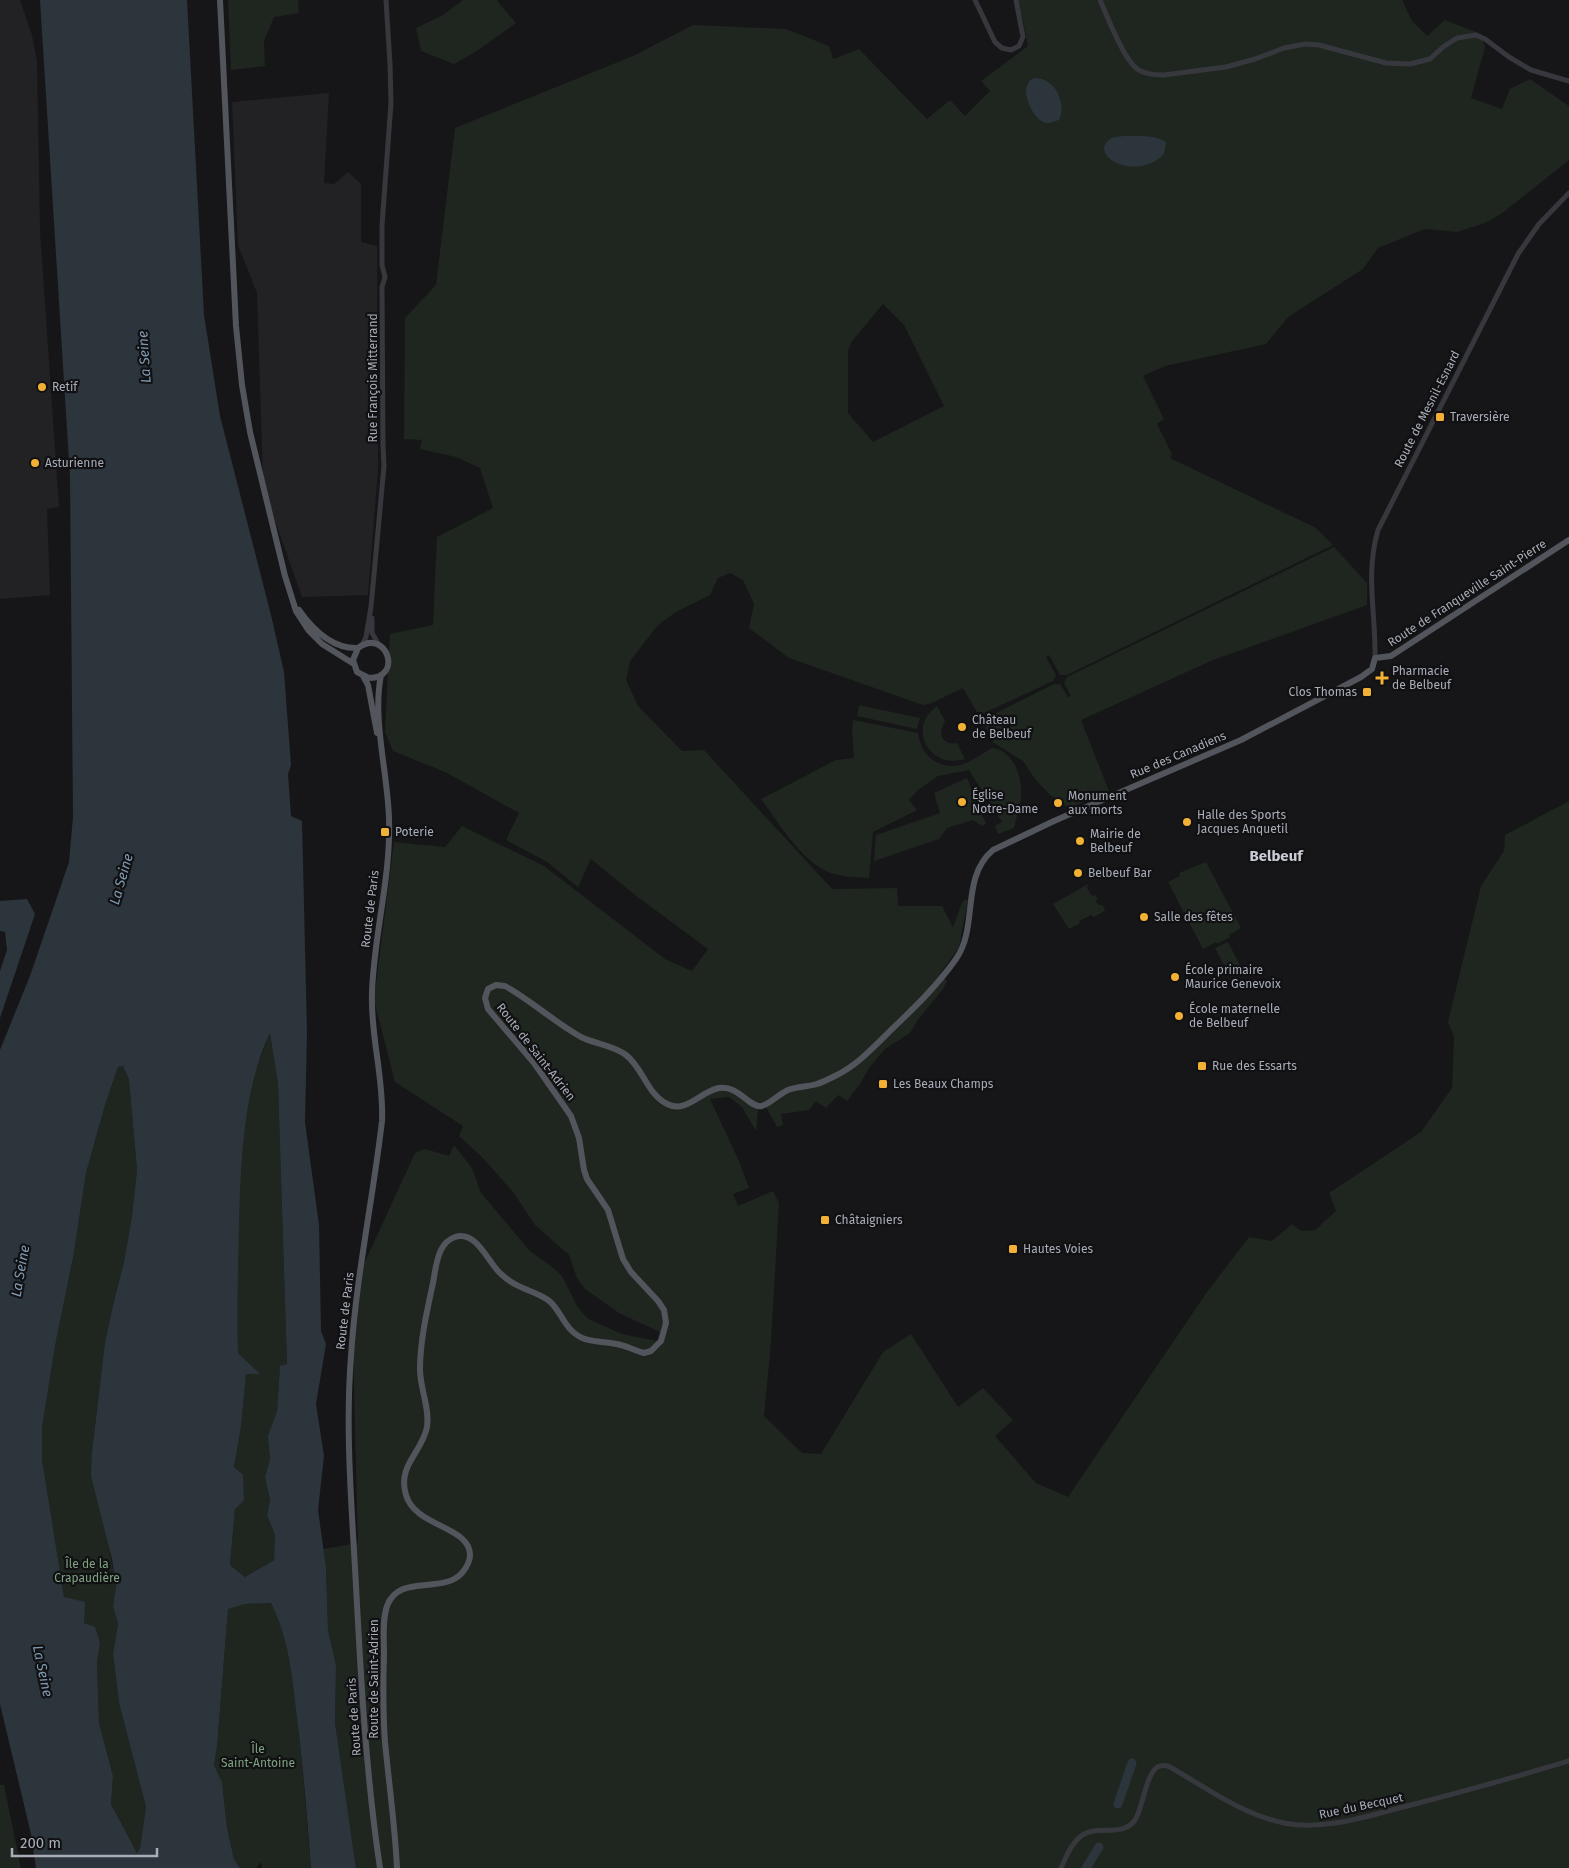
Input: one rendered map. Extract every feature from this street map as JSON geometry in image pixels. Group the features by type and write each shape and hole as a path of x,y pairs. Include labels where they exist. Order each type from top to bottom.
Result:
{"main road":[{"path":"220,0 238,354 255,456 296,611 309,631 322,644 354,664"},
{"name":"Route de Franqueville Saint-Pierre","path":"1375,658 1391,656 1569,540"},
{"path":"290,594 306,620 328,640 342,647 360,647 372,643 386,651 388,662 386,670 381,675 372,678 357,672 354,656 360,647"},
{"name":"Rue des Canadiens","path":"763,1106 790,1089 818,1084 853,1066 918,1004 938,982 962,948 977,870 984,858 993,850 1054,821 1198,760 1248,736 1366,674 1372,669 1375,658"},
{"path":"381,675 379,710 383,759"},
{"path":"363,676 368,685 383,759"},
{"name":"Route de Paris","path":"380,1868 370,1782 360,1648 351,1496 349,1409 355,1312 382,1121 382,1098 372,1000 386,872 389,821 383,759"},
{"name":"Route de Saint-Adrien","path":"397,1868 394,1816 385,1740 383,1688 384,1616 389,1601 400,1590 405,1587 438,1584 456,1579 467,1568 470,1555 466,1543 460,1537 423,1518 412,1508 405,1493 404,1484 407,1466 423,1439 426,1428 427,1417 421,1382 420,1358 428,1307 442,1248 448,1240 460,1236 475,1242 498,1272 507,1280 521,1289 547,1299 554,1305 571,1331 587,1341 620,1344 644,1353 657,1347 663,1337 666,1323 664,1310 658,1301 631,1272 623,1259 608,1210 587,1179 571,1116 539,1070 488,1009 485,1003 486,992 491,986 505,986 580,1036 620,1051 633,1062 651,1090 666,1104 684,1106 712,1090 726,1088 739,1092 754,1105 763,1106"}],"street":[{"name":"Rue François Mitterrand","path":"371,607 385,459 383,438 382,287 385,277 382,265 382,225 391,88 386,0"},
{"path":"975,0 995,42 1002,48 1012,50 1019,46 1023,37 1016,0"},
{"path":"1100,0 1126,54 1136,68 1154,74 1164,75 1226,67 1284,48 1305,44 1319,45 1386,63 1410,64 1430,59 1457,38 1476,35 1531,70 1569,80"},
{"name":"Route de Mesnil-Esnard","path":"1375,658 1370,574 1371,558 1378,530 1518,254 1539,224 1569,193"},
{"path":"371,607 372,633 380,646"},
{"path":"360,647 366,637 371,607"},
{"name":"Rue du Becquet","path":"1061,1868 1071,1847 1080,1836 1085,1833 1114,1831 1125,1828 1134,1822 1141,1809 1146,1788 1154,1769 1160,1766 1168,1766 1238,1807 1283,1823 1315,1826 1398,1808 1569,1761"}],"shaded area":[{"path":"0,0 20,0 32,35 37,62 40,231 59,507 47,509 50,595 0,599"},
{"path":"329,93 324,183 334,184 348,172 361,184 361,242 377,246 378,470 368,595 302,597 275,521 263,479 257,293 238,245 232,102"}],"green space":[{"path":"228,0 298,0 299,13 274,17 264,41 265,66 231,70"},
{"path":"463,0 499,0 497,1 516,23 477,51 454,64 421,51 416,28 443,15"},
{"path":"1015,0 1402,0 1412,21 1427,36 1445,20 1481,34 1485,47 1471,98 1502,109 1510,89 1530,79 1569,106 1569,160 1501,214 1485,223 1457,232 1425,229 1378,248 1363,269 1288,317 1266,344 1165,366 1143,376 1164,419 1157,424 1172,454 1170,458 1316,528 1333,545 1067,675 1060,675 1049,655 1046,657 1056,675 1053,681 984,713 977,712 963,688 932,703 923,705 789,658 749,628 754,604 743,580 730,573 718,578 710,595 676,612 658,625 630,661 626,680 638,706 682,751 704,750 832,889 897,888 898,906 942,906 953,927 962,903 964,900 968,900 959,947 940,974 947,981 943,989 917,1021 910,1033 885,1049 869,1068 847,1101 838,1095 826,1108 816,1101 809,1110 781,1114 783,1125 777,1127 766,1107 758,1110 756,1131 742,1107 729,1097 710,1099 739,1161 749,1188 733,1194 738,1206 773,1191 779,1203 771,1342 764,1416 802,1453 821,1454 883,1352 911,1334 958,1407 983,1388 1013,1420 995,1436 1036,1483 1068,1497 1207,1292 1249,1237 1272,1241 1292,1224 1301,1231 1315,1230 1336,1211 1329,1193 1421,1132 1452,1088 1454,1037 1448,1022 1481,886 1504,851 1505,835 1569,801 1569,1868 356,1868 335,1723 336,1665 328,1630 326,1568 323,1549 358,1543 353,1346 364,1264 415,1153 425,1149 449,1156 454,1145 472,1168 481,1193 530,1251 562,1276 577,1306 588,1319 622,1334 657,1341 660,1332 619,1313 585,1289 577,1278 569,1255 535,1225 513,1192 481,1156 459,1136 463,1126 395,1082 374,1000 394,842 445,847 462,826 544,866 665,959 692,971 708,949 635,895 591,859 578,887 547,862 506,840 519,813 445,772 393,751 385,732 390,634 433,625 437,537 493,508 480,468 456,457 420,449 422,440 404,439 405,318 436,285 455,128 633,56 693,25 786,29 829,46 833,59 859,49 927,119 950,100 965,116 990,91 981,81 1028,46 1022,16","holes":["883,304 904,325 944,406 873,442 848,413 848,350 852,341"]},
{"path":"1334,547 1367,583 1367,605 1213,660 1081,720 1109,791 1068,809 1062,800 1051,796 1035,779 1023,761 994,743 984,724 986,718 1054,684 1060,684 1068,697 1071,696 1064,683 1067,677"},
{"path":"859,705 920,718 917,729 857,716"},
{"path":"937,706 945,721 941,730 943,739 948,742 957,743 965,759 952,761 941,758 926,745 923,725 928,715"},
{"path":"853,720 918,733 919,741 926,754 944,765 964,764 992,748 1006,754 1016,766 1021,790 1014,828 998,834 995,826 1002,822 969,770 938,776 918,790 909,800 917,810 873,832 869,878 836,874 816,865 798,849 761,799 836,760 854,758"},
{"path":"967,778 986,824 982,826 973,820 947,828 939,839 874,861 876,835 940,813 934,793"},
{"path":"1206,862 1241,928 1229,935 1230,937 1203,949 1168,882 1180,876 1179,873"},
{"path":"1088,884 1087,888 1092,896 1095,895 1098,899 1095,900 1099,905 1103,905 1105,911 1094,917 1091,915 1079,921 1080,923 1069,929 1053,904"},
{"path":"1228,942 1240,965 1227,971 1215,948"},
{"path":"270,1032 278,1084 287,1364 280,1367 277,1411 269,1436 270,1459 265,1477 270,1500 267,1515 275,1535 274,1560 245,1577 230,1565 235,1509 234,1467 241,1427 246,1373 259,1374 238,1353 237,1253 239,1185 251,1086"},
{"name":"Île de la Crapaudière","path":"123,1066 129,1080 137,1170 124,1262 105,1342 92,1452 116,1586 113,1606 118,1624 113,1654 119,1703 146,1807 140,1848 137,1853 111,1804 113,1776 99,1723 97,1662 100,1643 64,1598 42,1459 42,1428 55,1346 74,1253 86,1173 118,1067"},
{"name":"Île Saint-Antoine","path":"272,1603 286,1643 291,1670 301,1750 311,1868 262,1868 261,1862 256,1868 240,1868 234,1859 227,1828 222,1782 214,1765 228,1608 245,1604"},
{"path":"0,1785 4,1785 21,1868 0,1868"}],"water":[{"name":"La Seine","path":"40,0 187,0 204,315 220,416 284,672 291,765 288,774 291,816 302,821 307,1033 305,1122 319,1225 321,1331 326,1344 316,1404 324,1456 318,1510 326,1568 328,1630 336,1665 335,1723 356,1868 311,1868 303,1770 291,1670 282,1629 271,1603 245,1604 228,1609 214,1765 222,1782 227,1828 234,1859 240,1868 36,1868 31,1834 0,1704 0,1050 30,976 69,862 73,817 70,477","holes":["270,1033 278,1084 287,1364 280,1366 277,1411 268,1436 270,1459 265,1477 270,1500 267,1515 275,1535 274,1560 245,1577 230,1565 235,1509 244,1500 243,1475 234,1467 241,1427 246,1374 260,1374 238,1353 241,1175 249,1101 261,1055","123,1066 129,1080 137,1170 124,1262 105,1342 91,1476 112,1559 116,1586 113,1606 118,1624 113,1654 119,1703 146,1807 140,1848 137,1853 111,1804 113,1776 99,1723 97,1662 100,1643 95,1627 84,1623 85,1602 64,1597 42,1459 42,1428 55,1346 74,1253 86,1173 118,1067"]},
{"path":"1035,78 1048,82 1058,93 1061,106 1059,120 1047,123 1038,118 1031,109 1026,88 1030,80"},
{"path":"1148,136 1166,142 1164,154 1153,162 1141,166 1129,166 1118,163 1110,158 1105,152 1105,145 1110,139"},
{"path":"27,899 35,914 0,1018 0,971 7,950 5,932 0,931 0,901"}],"waterway":[{"path":"1118,1804 1132,1763"},
{"path":"1086,1868 1099,1847"}],"place":[{"name":"Retif","path":"42,387"},
{"name":"Traversière","path":"1440,417"},
{"name":"Asturienne","path":"35,463"},
{"name":"Pharmacie de Belbeuf","path":"1382,678"},
{"name":"Clos Thomas","path":"1367,692"},
{"name":"Château de Belbeuf","path":"962,727"},
{"name":"Église Notre-Dame","path":"962,802"},
{"name":"Monument aux morts","path":"1058,803"},
{"name":"Halle des Sports Jacques Anquetil","path":"1187,822"},
{"name":"Poterie","path":"385,832"},
{"name":"Mairie de Belbeuf","path":"1080,841"},
{"name":"Belbeuf Bar","path":"1078,873"},
{"name":"Salle des fêtes","path":"1144,917"},
{"name":"École primaire Maurice Genevoix","path":"1175,977"},
{"name":"École maternelle de Belbeuf","path":"1179,1016"},
{"name":"Rue des Essarts","path":"1202,1066"},
{"name":"Les Beaux Champs","path":"883,1084"},
{"name":"Châtaigniers","path":"825,1220"},
{"name":"Hautes Voies","path":"1013,1249"}],"district":[{"name":"Belbeuf","path":"1276,856"}]}
